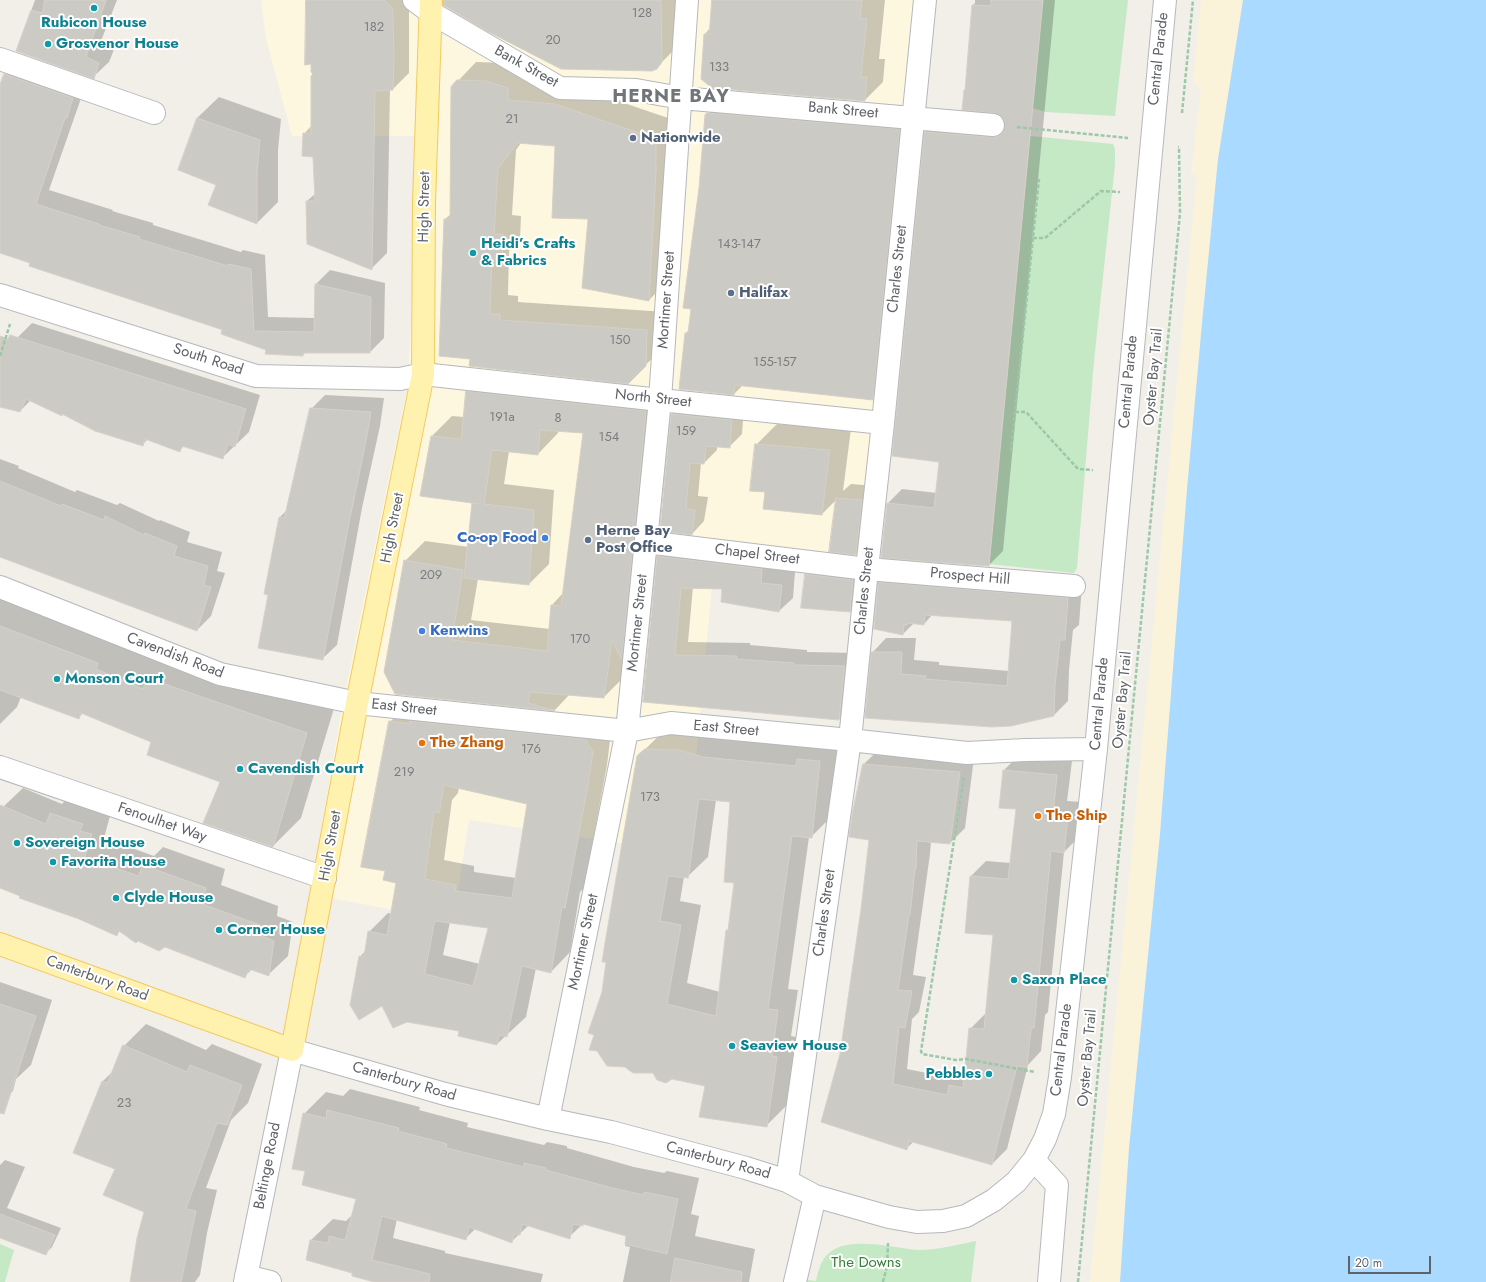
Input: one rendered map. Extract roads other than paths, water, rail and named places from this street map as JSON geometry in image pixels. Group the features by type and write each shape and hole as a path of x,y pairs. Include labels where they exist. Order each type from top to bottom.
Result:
{"main road":[{"name":"High Street","path":"292,1050 357,703 423,374 425,4"},
{"name":"Canterbury Road","path":"0,944 292,1050"}],"street":[{"name":"Mortimer Street","path":"548,1119 627,731 660,400 688,0"},
{"name":"Charles Street","path":"787,1181 850,740 867,569 884,423 925,0"},
{"name":"Central Parade","path":"815,1196 889,1217 917,1222 943,1221 966,1216 994,1200 1016,1182 1034,1160 1045,1140 1054,1114 1060,1077 1096,749 1150,143 1165,0"},
{"name":"Bank Street","path":"425,4 560,88 636,90 680,98 993,125"},
{"path":"0,58 154,113"},
{"name":"South Road","path":"8,298 256,376 400,379 423,374"},
{"name":"North Street","path":"423,374 884,423"},
{"name":"Chapel Street","path":"646,542 867,569"},
{"name":"Prospect Hill","path":"867,569 1074,586"},
{"name":"Cavendish Road","path":"0,588 220,674 357,703"},
{"name":"East Street","path":"357,703 627,731 672,724 850,740 968,753 1025,750 1096,749"},
{"name":"Fenoulhet Way","path":"0,767 325,878"},
{"name":"Canterbury Road","path":"292,1050 445,1094 548,1119 611,1132 787,1181 815,1196"},
{"name":"Beltinge Road","path":"245,1279 292,1050"},
{"path":"1034,1160 1057,1185 1049,1282"},
{"path":"795,1282 815,1196"},
{"path":"245,1279 270,1282"}],"water":[{"path":"1243,0 1486,0 1486,1282 1120,1282 1129,1148 1160,834 1187,489 1202,323 1218,159"}],"place":[{"name":"Rubicon House","path":"94,8"},
{"name":"Grosvenor House","path":"48,44"},
{"name":"Nationwide","path":"633,138"},
{"name":"Heidi’s Crafts & Fabrics","path":"473,253"},
{"name":"Halifax","path":"731,293"},
{"name":"Co-op Food","path":"545,538"},
{"name":"Herne Bay Post Office","path":"588,540"},
{"name":"Kenwins","path":"422,631"},
{"name":"Monson Court","path":"57,679"},
{"name":"The Zhang","path":"422,743"},
{"name":"Cavendish Court","path":"240,769"},
{"name":"The Ship","path":"1038,816"},
{"name":"Sovereign House","path":"17,843"},
{"name":"Favorita House","path":"53,862"},
{"name":"Clyde House","path":"116,898"},
{"name":"Corner House","path":"219,930"},
{"name":"Saxon Place","path":"1014,980"},
{"name":"Seaview House","path":"732,1046"},
{"name":"Pebbles","path":"989,1074"}],"district":[{"name":"HERNE BAY","path":"671,97"}],"park label":[{"name":"The Downs","path":"866,1263"}]}
